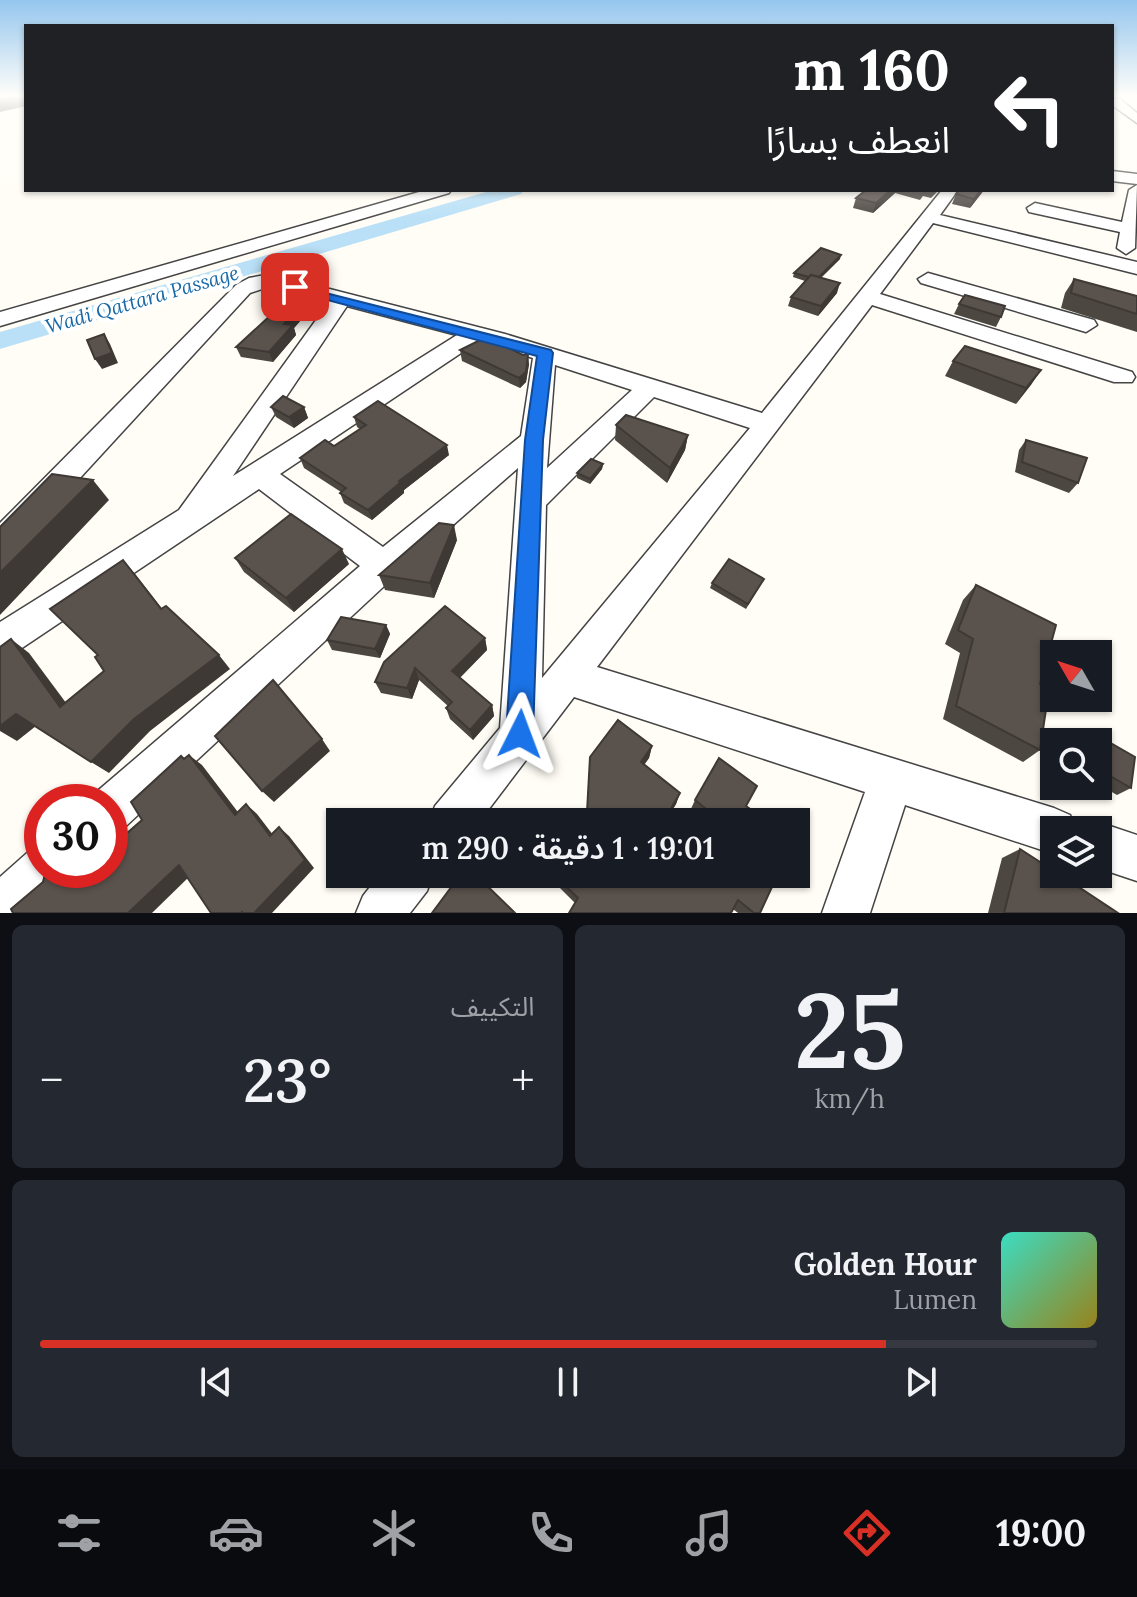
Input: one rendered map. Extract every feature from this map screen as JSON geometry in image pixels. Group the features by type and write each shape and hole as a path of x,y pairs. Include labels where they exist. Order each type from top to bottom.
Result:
{"street":[{"path":"1114,176 1137,179"},
{"path":"928,217 1130,266 1137,190"},
{"path":"0,319 436,192"},
{"path":"462,808 948,192"},
{"path":"1020,240 1043,192"},
{"path":"1035,208 1133,230"},
{"path":"928,279 1086,325"},
{"path":"0,544 249,285 271,280 476,333 768,424"},
{"path":"867,297 1123,377"},
{"path":"184,523 341,300"},
{"path":"1024,347 1037,312"},
{"path":"0,642 476,333"},
{"path":"520,734 534,440 545,353"},
{"path":"531,501 650,387"},
{"path":"128,794 384,565 534,440"},
{"path":"259,474 384,565"},
{"path":"566,676 1040,827"},
{"path":"846,913 891,780"},
{"path":"1112,850 1137,858"},
{"path":"0,909 24,888"},
{"path":"380,913 399,888"}],"building":[{"path":"864,192 889,192 876,203 856,198"},
{"path":"958,192 979,192 974,199 956,194"},
{"path":"821,248 841,255 819,277 794,273"},
{"path":"811,275 840,283 821,306 791,297"},
{"path":"1074,279 1137,296 1137,314 1071,293"},
{"path":"288,290 313,293 284,324 293,325 269,352 236,347 272,314 266,314"},
{"path":"965,295 1005,306 1001,317 959,304"},
{"path":"104,334 112,353 95,359 87,340"},
{"path":"486,337 523,355 528,354 526,372 519,378 460,350"},
{"path":"965,346 1041,370 1026,388 953,361"},
{"path":"283,396 304,407 289,417 271,407"},
{"path":"378,401 447,445 399,481 368,510 340,493 346,488 300,458 325,440 334,446 366,425 354,417"},
{"path":"626,415 688,435 670,468 616,425"},
{"path":"1026,440 1087,458 1078,483 1022,462"},
{"path":"591,459 603,464 590,479 577,473"},
{"path":"52,474 93,480 0,573 0,527"},
{"path":"291,514 342,549 286,598 235,558"},
{"path":"439,523 454,525 430,583 379,575"},
{"path":"729,559 764,579 748,604 712,583"},
{"path":"123,560 161,609 166,606 219,655 134,719 91,762 16,714 0,726 0,647 11,639 60,707 104,671 95,657 98,655 50,609"},
{"path":"976,585 1056,625 1052,640 1040,640 1040,712 1046,712 1043,728 1040,728 1040,750 956,706 973,639 958,630"},
{"path":"445,606 485,638 452,671 492,705 470,730 446,708 452,702 415,668 407,688 375,682 384,662"},
{"path":"341,617 386,625 375,649 327,640"},
{"path":"273,680 322,739 262,791 215,736"},
{"path":"618,720 652,746 641,762 680,793 671,808 587,808 590,757"},
{"path":"1112,744 1135,757 1131,788 1112,777"},
{"path":"189,755 235,815 246,804 270,836 279,827 305,860 254,913 211,913 179,865 128,913 13,913 11,909 36,888 128,888 128,832 142,820 131,802 181,756 184,759"},
{"path":"719,758 757,786 746,806 749,808 705,808 695,800"},
{"path":"1020,849 1040,862 1040,888 1080,888 1118,913 1004,913"},
{"path":"451,888 489,888 515,913 432,913"},
{"path":"567,888 772,888 760,913 754,913 738,900 731,913 569,913 578,898"}],"waterway":[{"name":"Wadi Qattara Passage","path":"0,341 507,192"}],"route":[{"path":"295,287 545,353 534,440 520,734"}]}
